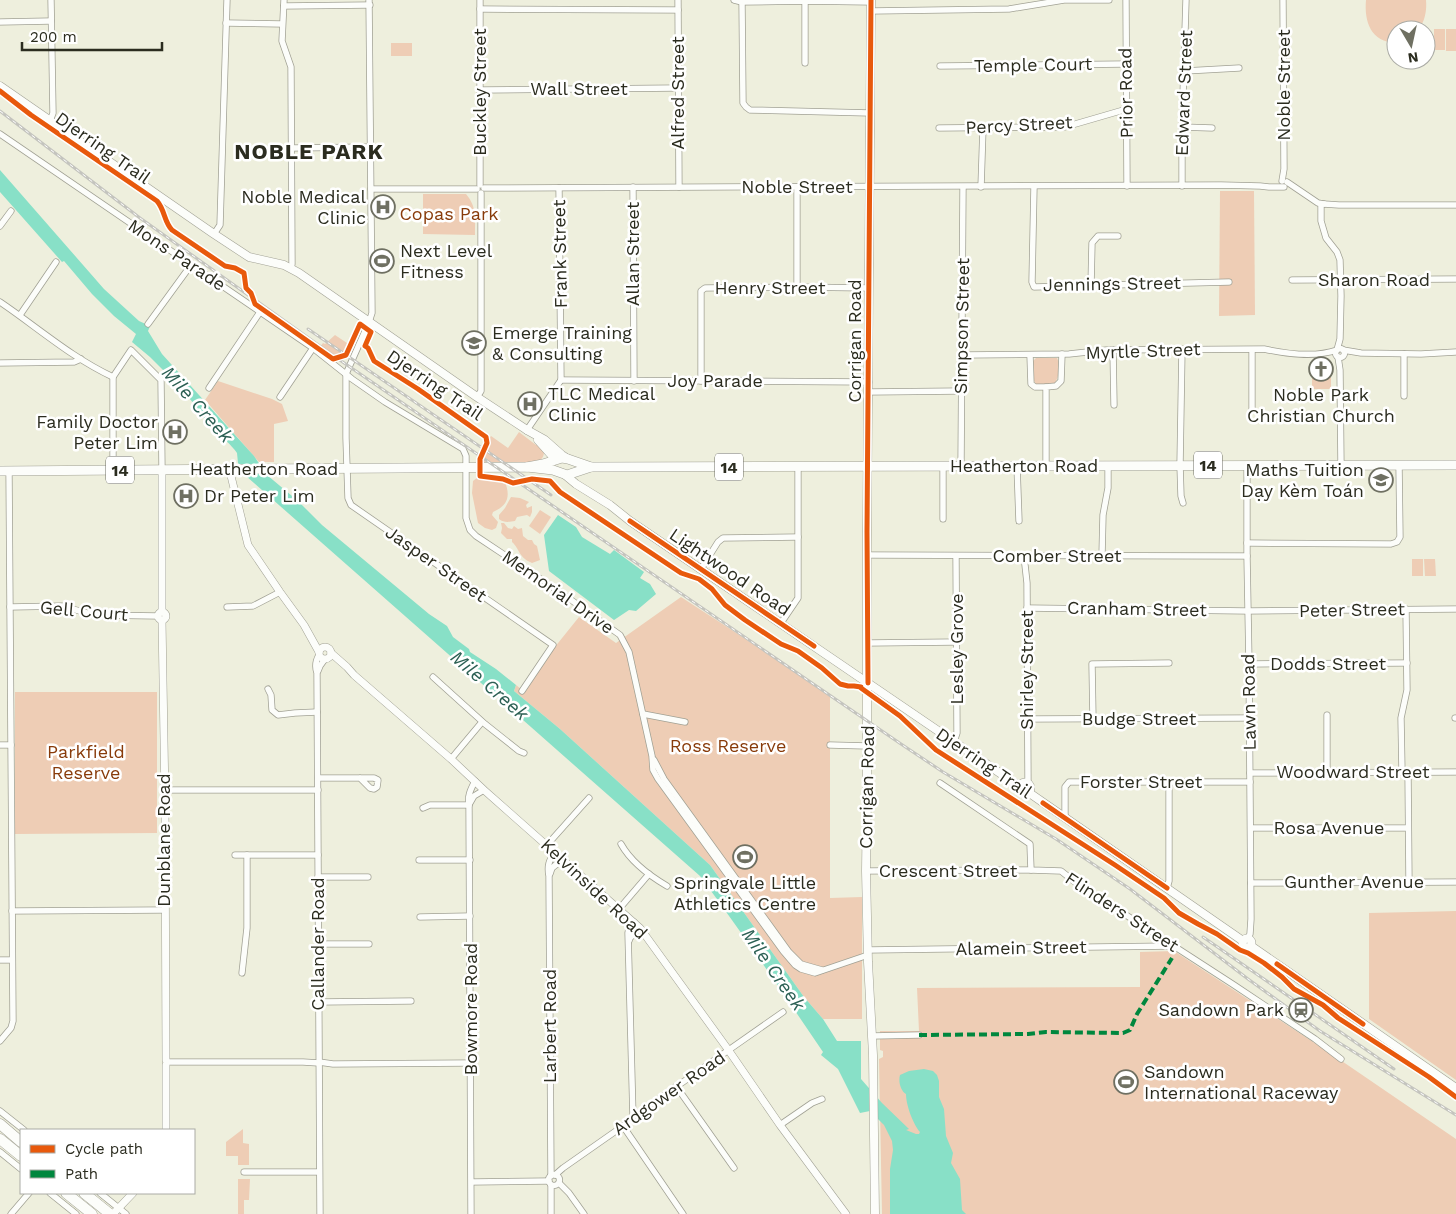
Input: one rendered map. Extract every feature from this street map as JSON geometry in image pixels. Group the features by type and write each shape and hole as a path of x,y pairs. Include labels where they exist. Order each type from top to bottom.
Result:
{"highway":[{"path":"0,1124 20,1141"},
{"path":"0,1139 20,1155"},
{"path":"67,1194 92,1214"},
{"path":"86,1194 115,1213"}],"main road":[{"name":"Corrigan Road","path":"871,1 866,871 874,1094 875,1214"},
{"path":"0,86 249,257 290,268 477,397 545,440 560,454 570,459 575,466 574,472"},
{"path":"527,430 546,447 563,474"},
{"path":"532,466 542,461 546,456 546,447"},
{"name":"Heatherton Road","path":"532,466 555,459"},
{"name":"14","path":"555,459 570,459"},
{"name":"Heatherton Road","path":"570,459 591,467"},
{"name":"Heatherton Road","path":"574,472 591,467 1456,465"},
{"name":"Heatherton Road","path":"4,471 532,466 554,470 563,474"},
{"name":"14","path":"563,474 570,475 574,472"},
{"name":"Lightwood Road","path":"574,472 586,490"},
{"name":"Lightwood Road","path":"563,474 1019,786"},
{"path":"1028,792 1030,788 1028,783 1023,783 1019,786 1022,792 1028,792 1456,1088"}],"street":[{"path":"50,121 53,113 51,0"},
{"path":"214,234 220,225 227,0"},
{"name":"Buckley Street","path":"477,397 481,391 480,0"},
{"name":"Alfred Street","path":"678,0 679,187"},
{"path":"734,0 742,2 871,1"},
{"path":"1009,0 1009,8"},
{"path":"871,11 1009,8 1064,0 1109,0"},
{"name":"Prior Road","path":"1126,0 1127,186"},
{"name":"Edward Street","path":"1182,186 1186,0"},
{"name":"Noble Street","path":"371,189 1260,186 1284,183 1283,0"},
{"path":"805,1 805,63"},
{"path":"290,268 292,264 291,67 283,45 284,3 370,2 372,312 346,374 348,468"},
{"path":"742,2 743,103 746,107 750,110 870,113"},
{"path":"480,9 678,10"},
{"path":"0,22 51,21"},
{"path":"226,23 246,25 282,24"},
{"name":"Temple Court","path":"940,66 1126,64"},
{"path":"1184,71 1239,68"},
{"name":"Wall Street","path":"481,90 678,88"},
{"name":"Percy Street","path":"939,128 1065,126 1127,109"},
{"path":"1182,127 1212,128"},
{"path":"981,187 983,128"},
{"name":"Mons Parade","path":"0,134 313,348 389,404 461,448 466,455 466,468"},
{"path":"292,148 370,148"},
{"path":"1284,183 1322,205 1456,205"},
{"name":"Simpson Street","path":"960,466 963,186"},
{"name":"Jennings Street","path":"1034,186 1032,282 1034,287 1229,282"},
{"name":"Allan Street","path":"633,187 634,381"},
{"path":"797,187 797,286"},
{"name":"Frank Street","path":"559,188 561,380"},
{"path":"1322,205 1322,223 1326,238 1339,256 1341,466"},
{"path":"0,226 10,211"},
{"path":"1091,285 1092,243 1098,236 1118,236"},
{"path":"20,315 56,262"},
{"path":"148,324 191,265"},
{"name":"Sharon Road","path":"1292,280 1456,280"},
{"name":"Henry Street","path":"701,381 701,291 705,288 797,286 869,288"},
{"path":"0,302 102,372 105,376 113,378"},
{"path":"209,388 260,312"},
{"path":"113,470 113,378 132,347 161,380 162,470"},
{"path":"280,397 313,348"},
{"path":"1182,349 1180,496 1183,503"},
{"name":"Myrtle Street","path":"962,355 1030,355 1086,353 1099,350 1182,349 1264,349 1288,354 1456,352"},
{"path":"1113,350 1114,405"},
{"path":"1252,350 1252,410"},
{"path":"1030,355 1031,384 1034,387 1046,387 1056,386 1061,381 1062,354"},
{"path":"1404,354 1404,396"},
{"path":"0,363 74,362 81,359"},
{"path":"527,430 561,380"},
{"name":"Joy Parade","path":"561,380 869,382"},
{"path":"1046,387 1046,466"},
{"path":"868,392 961,391"},
{"name":"Lawn Road","path":"1247,465 1251,828 1251,919 1250,934 1247,942"},
{"path":"1247,543 1392,544 1398,542 1400,537 1399,465"},
{"path":"781,623 798,598 798,466"},
{"path":"943,466 943,519"},
{"path":"1017,466 1018,521"},
{"path":"1102,555 1103,515 1108,488 1108,466"},
{"name":"Jasper Street","path":"348,468 348,498 351,505 553,645 522,691"},
{"name":"Memorial Drive","path":"466,468 466,518 470,530 620,635 629,652 652,756 664,779 789,952 801,964 825,970 868,952"},
{"name":"Kelvinside Road","path":"236,469 231,476 248,545 324,654 354,676 451,759 637,925 729,1050 780,1125 846,1213"},
{"name":"Dunblane Road","path":"162,470 161,616 167,1062 166,1129"},
{"path":"0,1041 11,1028 13,1021 10,607 4,471"},
{"path":"701,569 718,542 723,538 798,537"},
{"name":"Comber Street","path":"867,555 1247,556"},
{"name":"Lesley Grove","path":"954,742 957,733 956,556"},
{"name":"Shirley Street","path":"1024,556 1027,583 1028,783"},
{"path":"227,607 253,606 280,592"},
{"name":"Gell Court","path":"10,607 62,606 94,615 161,616"},
{"name":"Cranham Street","path":"1027,608 1248,610"},
{"path":"1406,609 1407,690 1401,718 1408,828 1409,882"},
{"name":"Peter Street","path":"1248,610 1456,609"},
{"path":"868,643 956,642"},
{"name":"Callander Road","path":"320,1214 318,712 316,663 324,654"},
{"path":"1093,719 1092,664 1168,663"},
{"name":"Dodds Street","path":"1250,664 1407,663"},
{"path":"433,677 482,722 524,753"},
{"path":"268,689 271,695 272,710 278,715 318,712"},
{"path":"643,714 685,722"},
{"path":"1327,715 1328,772"},
{"name":"Budge Street","path":"1028,719 1250,718"},
{"path":"451,759 482,722"},
{"path":"0,744 11,745"},
{"path":"830,746 868,746"},
{"name":"Woodward Street","path":"1250,773 1456,772"},
{"path":"318,778 360,778"},
{"name":"Bowmore Road","path":"472,1214 469,795 475,781"},
{"name":"Forster Street","path":"1064,817 1065,787 1069,782 1250,782"},
{"path":"1167,888 1169,881 1169,782"},
{"path":"940,783 1030,844 1030,870"},
{"path":"164,790 318,790"},
{"path":"423,808 430,805 470,805 474,796 484,790"},
{"path":"547,845 589,798"},
{"name":"Rosa Avenue","path":"1251,828 1408,828"},
{"path":"621,844 626,852 649,874 668,886"},
{"name":"Larbert Road","path":"552,1179 549,863 555,852"},
{"path":"235,855 318,855"},
{"path":"242,973 247,928 248,855"},
{"path":"549,876 552,868 563,859"},
{"path":"419,860 470,860"},
{"name":"Crescent Street","path":"866,871 1030,870"},
{"name":"Flinders Street","path":"1030,870 1061,871 1320,1043 1341,1059"},
{"path":"619,909 649,874"},
{"path":"318,877 368,877"},
{"name":"Gunther Avenue","path":"1251,883 1456,882"},
{"path":"12,911 165,910"},
{"path":"420,917 470,916"},
{"path":"633,1117 629,941 637,925"},
{"path":"318,944 369,944"},
{"name":"Alamein Street","path":"868,952 1174,946"},
{"path":"0,960 12,960"},
{"path":"319,1002 411,1001"},
{"name":"Ardgower Road","path":"552,1179 563,1168 633,1117 783,1012"},
{"path":"872,1036 919,1035"},
{"path":"167,1062 471,1063"},
{"path":"676,1086 734,1168"},
{"path":"780,1125 812,1103 822,1099"},
{"path":"0,1111 23,1129"},
{"path":"623,1126 683,1214"},
{"path":"0,1152 20,1168"},
{"path":"244,1172 319,1172"},
{"path":"472,1182 552,1179"},
{"path":"552,1179 556,1185 559,1183 569,1193 584,1214"},
{"path":"551,1214 552,1179"},
{"path":"11,1214 28,1194"},
{"path":"51,1194 76,1214"},
{"path":"101,1194 115,1213 126,1214"},
{"path":"115,1213 132,1194"}],"green space":[{"path":"1366,0 1426,0 1424,20 1386,20 1386,42 1375,35 1371,29 1366,16"},
{"path":"1436,29 1445,29 1445,50 1436,50"},
{"path":"1446,29 1456,29 1456,51 1446,51"},
{"path":"391,43 412,43 412,56 391,56"},
{"path":"1220,191 1254,191 1255,315 1219,316"},
{"name":"Copas Park","path":"423,194 466,194 474,208 475,235 423,234"},
{"path":"335,335 350,345 345,354 333,358 319,348"},
{"path":"1036,358 1057,358 1059,371 1054,384 1036,384 1033,379 1033,361"},
{"path":"1312,375 1331,376 1331,389 1312,389"},
{"path":"218,381 282,404 288,421 274,424 274,462 259,462 205,400"},
{"path":"519,432 536,445 539,444 544,451 541,459 536,462 481,461 491,436 508,448"},
{"path":"478,477 505,482 507,487 508,497 505,504 493,512 492,515 498,522 496,528 492,530 478,523 472,493 473,481"},
{"path":"511,497 529,502 526,505 527,508 532,506 530,517 527,515 517,517 515,521 509,522 499,519 499,515"},
{"path":"540,510 551,517 540,534 529,526"},
{"path":"501,523 512,529 514,526 518,529 522,528 523,536 528,540 532,540 537,546 540,560 532,563 527,561 512,542 512,539 507,539 501,533"},
{"path":"1412,559 1423,559 1423,576 1412,576"},
{"path":"1424,559 1435,559 1436,576 1425,576"},
{"name":"Ross Reserve","path":"681,597 830,694 830,898 862,897 862,1019 823,1019 804,997 710,865 560,729 514,691 516,685 521,689 579,617 616,643"},
{"name":"Parkfield Reserve","path":"15,692 157,692 157,833 15,834"},
{"path":"1456,911 1456,1080 1369,1019 1369,913"},
{"name":"Sandown International Raceway","path":"1174,951 1333,1055 1456,1139 1456,1214 882,1214 879,1059 883,1057 883,1051 880,1050 880,1031 919,1031 917,988 1140,987 1140,952"},
{"path":"243,1129 243,1143 249,1144 249,1165 238,1165 238,1156 226,1156 226,1142"},
{"path":"238,1179 250,1179 249,1200 244,1200 244,1214 238,1214"}],"water":[{"name":"Mile Creek","path":"0,170 104,289 139,321 150,326 148,331 162,354 254,456 267,475 298,501 322,525 429,614 447,626 453,637 469,649 470,652 516,685 514,691 560,729 710,865 804,997 823,1019 837,1041 861,1041 861,1079 909,1129 906,1130 916,1134 920,1132 910,1114 906,1094 900,1086 900,1075 909,1071 924,1069 933,1071 937,1075 939,1097 944,1109 946,1136 953,1153 951,1163 960,1179 962,1210 966,1214 890,1214 890,1169 893,1150 892,1141 884,1125 870,1111 860,1113 838,1069 821,1055 823,1052 700,876 246,476 238,463 237,453 233,448 218,436 182,390 167,379 168,375 132,342 136,334 92,294 0,192"},
{"path":"558,515 576,527 582,537 610,554 614,550 644,572 640,578 650,584 656,594 636,611 629,610 614,620 549,571 544,535"}],"railway":[{"path":"0,111 140,218 331,354 901,744 943,772 1056,839 1130,889 1320,1031 1456,1115"},
{"path":"308,329 551,495"},
{"path":"1203,937 1394,1069"}],"marked path":[{"path":"919,1035 1028,1034 1046,1032 1123,1033 1130,1030 1137,1014 1172,958"}],"cycle path":[{"path":"868,683 867,532 871,0"},
{"name":"Djerring Trail","path":"0,91 31,115 157,201 172,230 225,266 235,268 244,273 246,288 251,293 255,304 333,359 346,355 360,324 371,332 365,346 368,348 374,361 418,389 486,437 487,443 480,459 480,476 503,479 513,483 532,479 550,481 560,492 681,573 699,579 712,589 725,605 745,620 781,644 798,651 840,684 861,687 900,716 936,750 1115,865 1164,898 1179,913 1264,963 1294,989 1323,1005 1338,1018 1429,1077 1456,1097"},
{"path":"630,521 814,646"},
{"path":"1043,803 1167,888"},
{"path":"1277,964 1363,1024"}],"place":[{"name":"Noble Medical Clinic","path":"383,207"},
{"name":"Next Level Fitness","path":"382,261"},
{"name":"Emerge Training & Consulting","path":"474,343"},
{"name":"Noble Park Christian Church","path":"1321,369"},
{"name":"TLC Medical Clinic","path":"530,404"},
{"name":"Family Doctor Peter Lim","path":"175,432"},
{"name":"Maths Tuition Dạy Kèm Toán","path":"1381,480"},
{"name":"Dr Peter Lim","path":"186,496"},
{"name":"Springvale Little Athletics Centre","path":"745,857"},
{"name":"Sandown Park","path":"1301,1010"},
{"name":"Sandown International Raceway","path":"1126,1082"}],"district":[{"name":"NOBLE PARK","path":"309,151"}]}
